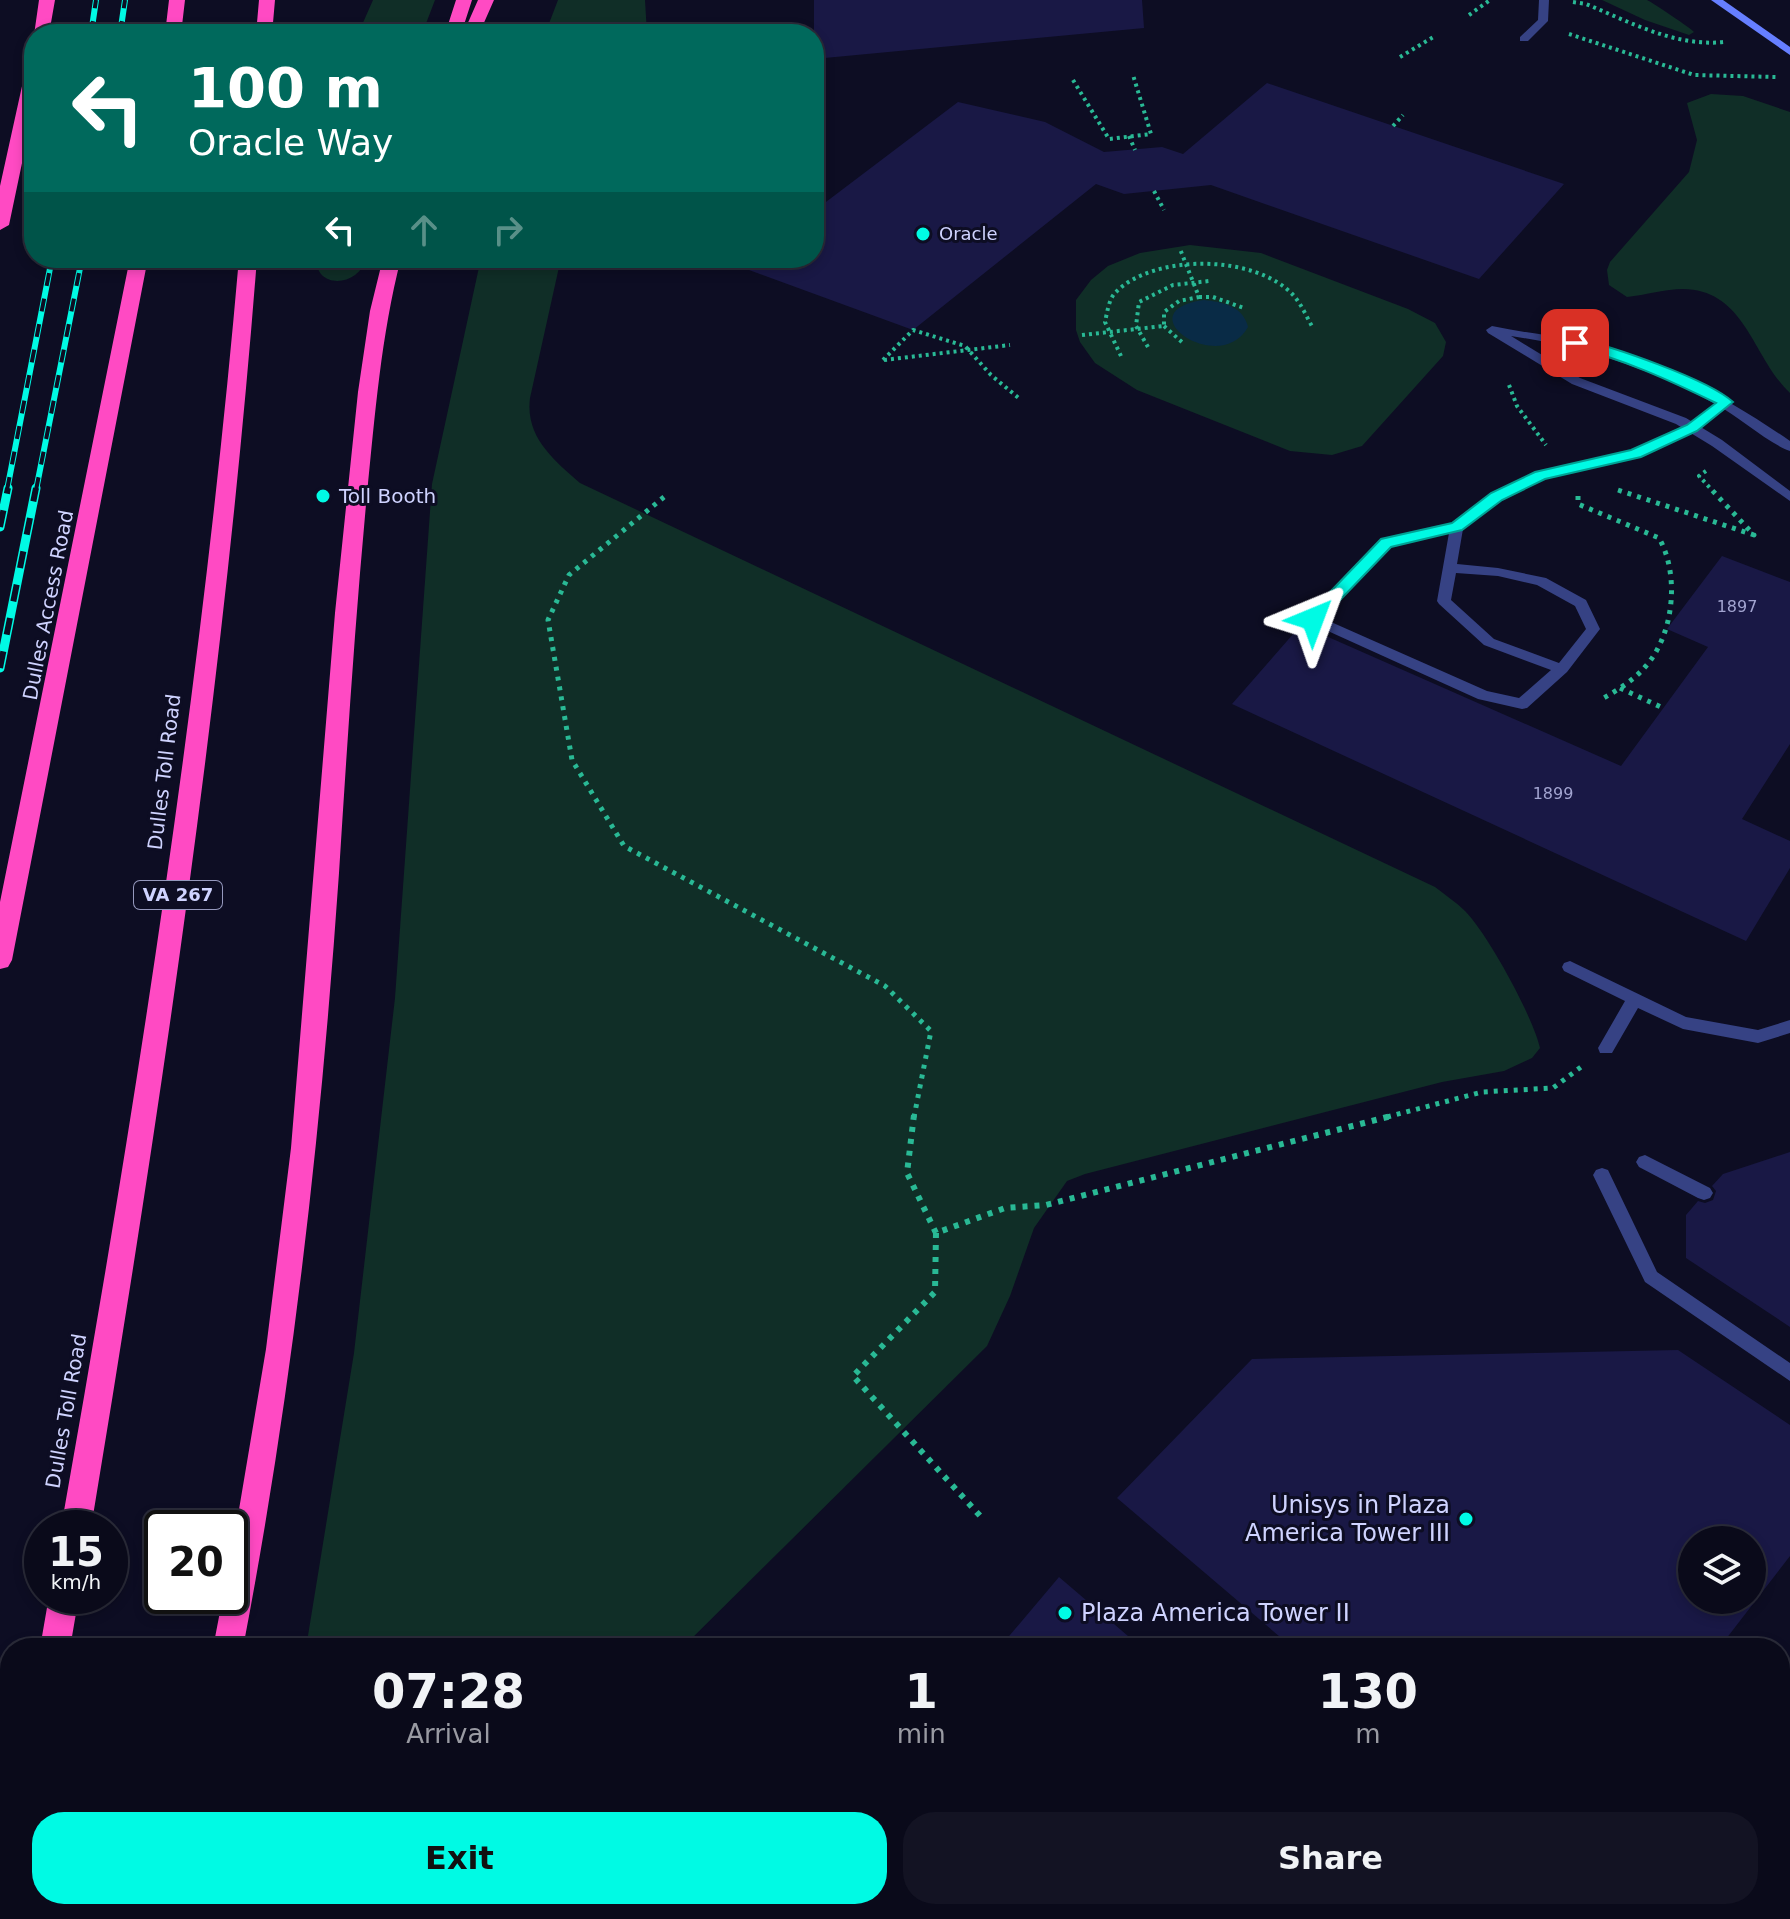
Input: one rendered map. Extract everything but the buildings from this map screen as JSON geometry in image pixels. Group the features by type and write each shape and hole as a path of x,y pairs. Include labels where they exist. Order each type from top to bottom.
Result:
{"highway":[{"path":"43,24 47,0"},
{"path":"174,24 177,0"},
{"path":"265,24 267,0"},
{"path":"456,24 464,0"},
{"path":"475,24 486,0"},
{"path":"0,225 24,114"},
{"name":"Dulles Access Road","path":"0,960 137,268"},
{"name":"Dulles Toll Road","path":"79,1510 168,971 231,480 247,268"},
{"path":"230,1638 255,1501 298,1194 321,967 340,683 357,495 376,334 390,268"},
{"path":"57,1638 61,1614"}],"main road":[{"path":"1716,0 1790,52"}],"street":[{"path":"1524,39 1543,21 1544,0"},
{"path":"1790,447 1726,402 1671,376 1599,348 1551,337 1492,330 1576,381 1692,428 1790,497"},
{"path":"1450,568 1498,572 1541,581 1581,603 1593,629 1562,669 1522,704 1483,695 1313,619 1386,543 1457,527 1497,496 1540,475 1636,454 1692,428 1726,402"},
{"path":"1457,527 1444,601 1489,642 1562,669"},
{"path":"1570,967 1683,1023 1758,1037 1790,1026"},
{"path":"1606,1048 1634,1000"},
{"path":"1645,1162 1704,1193"},
{"path":"1602,1175 1651,1277 1790,1373"}],"path":[{"path":"1469,15 1490,0"},
{"path":"1564,1 1586,4 1690,43 1709,45 1726,42"},
{"path":"1566,34 1602,43 1694,75 1781,77"},
{"path":"1400,57 1435,36"},
{"path":"1073,80 1109,139 1151,134 1133,75"},
{"path":"1393,126 1403,115"},
{"path":"1129,136 1135,150"},
{"path":"1154,191 1164,210"},
{"path":"1180,249 1199,297"},
{"path":"1121,356 1106,332 1103,315 1111,295 1125,283 1165,266 1230,266 1261,274 1293,292 1308,308 1313,328"},
{"path":"1148,347 1134,317 1139,302 1173,285 1209,281"},
{"path":"1184,344 1164,326 1164,312 1179,301 1199,297 1223,299 1244,308"},
{"path":"1082,335 1164,326"},
{"path":"1010,345 969,350 883,360 913,330 969,350 991,375 1021,400"},
{"path":"1509,385 1517,406 1548,449"},
{"path":"1610,487 1754,535 1699,476 1707,470"},
{"path":"1591,490 1578,495 1578,504 1659,538 1665,545 1672,590 1664,635 1648,666 1600,700"},
{"path":"664,497 569,575 548,620 572,760 624,846 885,986 931,1031 914,1116 907,1173 936,1233 935,1292 853,1376 982,1518"},
{"path":"1620,688 1663,708"},
{"path":"936,1233 1005,1208 1046,1205 1482,1092 1553,1088 1606,1048"}],"green space":[{"path":"373,0 435,0 426,24 362,24"},
{"path":"558,0 645,0 646,24 549,24"},
{"path":"1602,0 1647,0 1694,32 1689,35 1645,20"},
{"path":"1711,94 1743,96 1790,112 1790,393 1735,313 1721,301 1704,292 1683,289 1627,297 1609,285 1607,270 1610,262 1689,172 1697,140 1687,103"},
{"path":"1190,245 1261,253 1408,309 1435,323 1446,342 1443,356 1362,446 1332,455 1290,451 1137,390 1095,363 1080,342 1076,330 1076,300 1091,280 1108,266 1140,253"},
{"path":"361,268 348,279 339,281 323,276 318,269"},
{"path":"479,268 559,268 530,398 530,412 532,424 543,446 580,483 1435,887 1475,922 1519,997 1540,1048 1532,1058 1504,1071 1442,1082 1067,1181 1034,1228 1010,1296 987,1346 692,1638 308,1638 354,1353 395,998 432,484"}],"water":[{"path":"1204,300 1237,310 1248,327 1235,341 1218,346 1200,344 1185,337 1175,327 1173,316 1181,306"}],"railway":[{"path":"92,24 96,0"},
{"path":"121,24 125,0"},
{"path":"7,490 50,268"},
{"path":"36,490 80,268"},
{"path":"0,527 8,488"},
{"path":"0,668 36,488"}],"place":[{"name":"Oracle","path":"923,234"},
{"name":"Toll Booth","path":"323,496"},
{"name":"Unisys in Plaza America Tower III","path":"1466,1519"},
{"name":"Plaza America Tower II","path":"1065,1613"}],"route":[{"path":"1313,619 1386,543 1457,527 1497,496 1540,475 1636,454 1692,428 1726,402 1671,376 1599,348 1575,343"}]}
